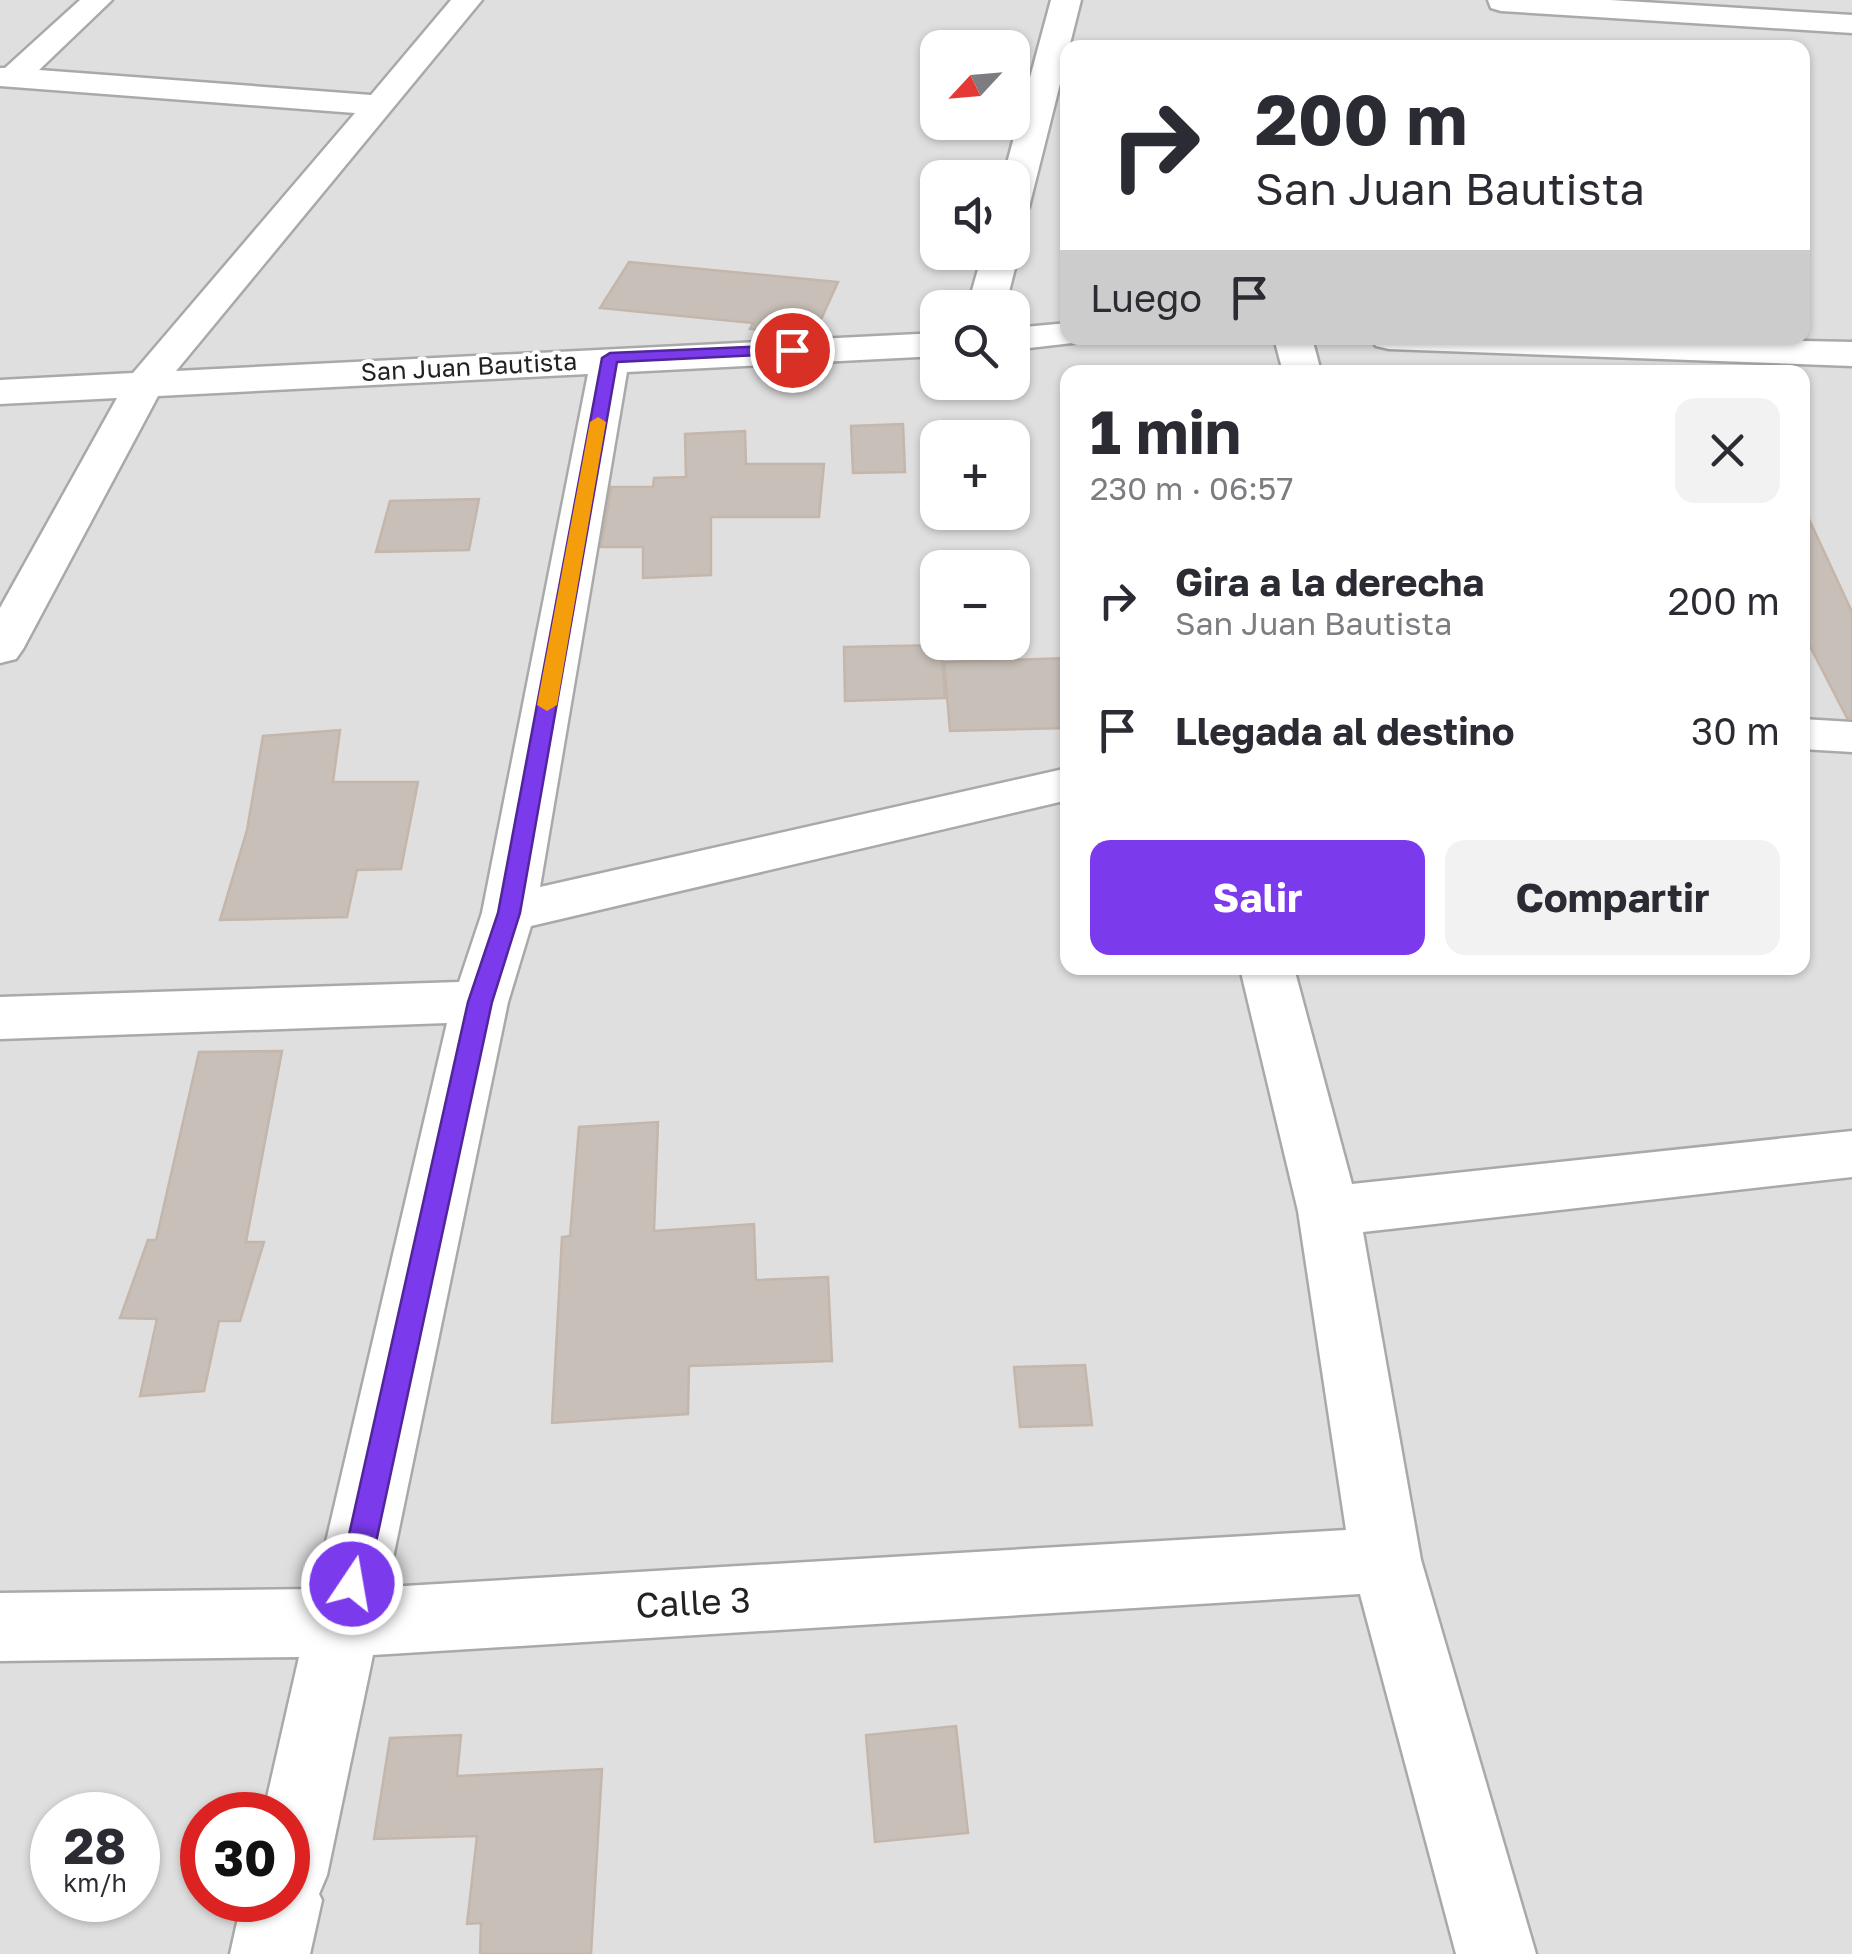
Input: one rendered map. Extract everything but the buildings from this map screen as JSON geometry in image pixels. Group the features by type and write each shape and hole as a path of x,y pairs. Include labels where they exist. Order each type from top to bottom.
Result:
{"street":[{"path":"8,76 98,0"},
{"path":"0,649 144,385 467,0"},
{"path":"1024,160 1066,0"},
{"path":"1507,32 1500,1 1852,24"},
{"path":"8,76 380,105"},
{"path":"1030,337 1060,335"},
{"name":"San Juan Bautista","path":"0,392 920,345"},
{"path":"1641,345 1852,354"},
{"path":"306,1792 480,1002 509,913 610,358"},
{"path":"1810,734 1852,737"},
{"path":"509,913 1060,786"},
{"path":"1269,975 1328,1210 1386,1560 1496,1954"},
{"path":"0,1018 480,1002"},
{"path":"1328,1210 1852,1154"},
{"name":"Calle 3","path":"0,1627 344,1623 1386,1560"},
{"path":"270,1954 277,1922"}],"shaded area":[{"path":"0,0 1852,0 1852,1954 0,1954"}],"slow traffic":[{"path":"547,705 598,422"}],"route":[{"path":"352,1584 480,1002 509,913 610,358 792,350"}]}
